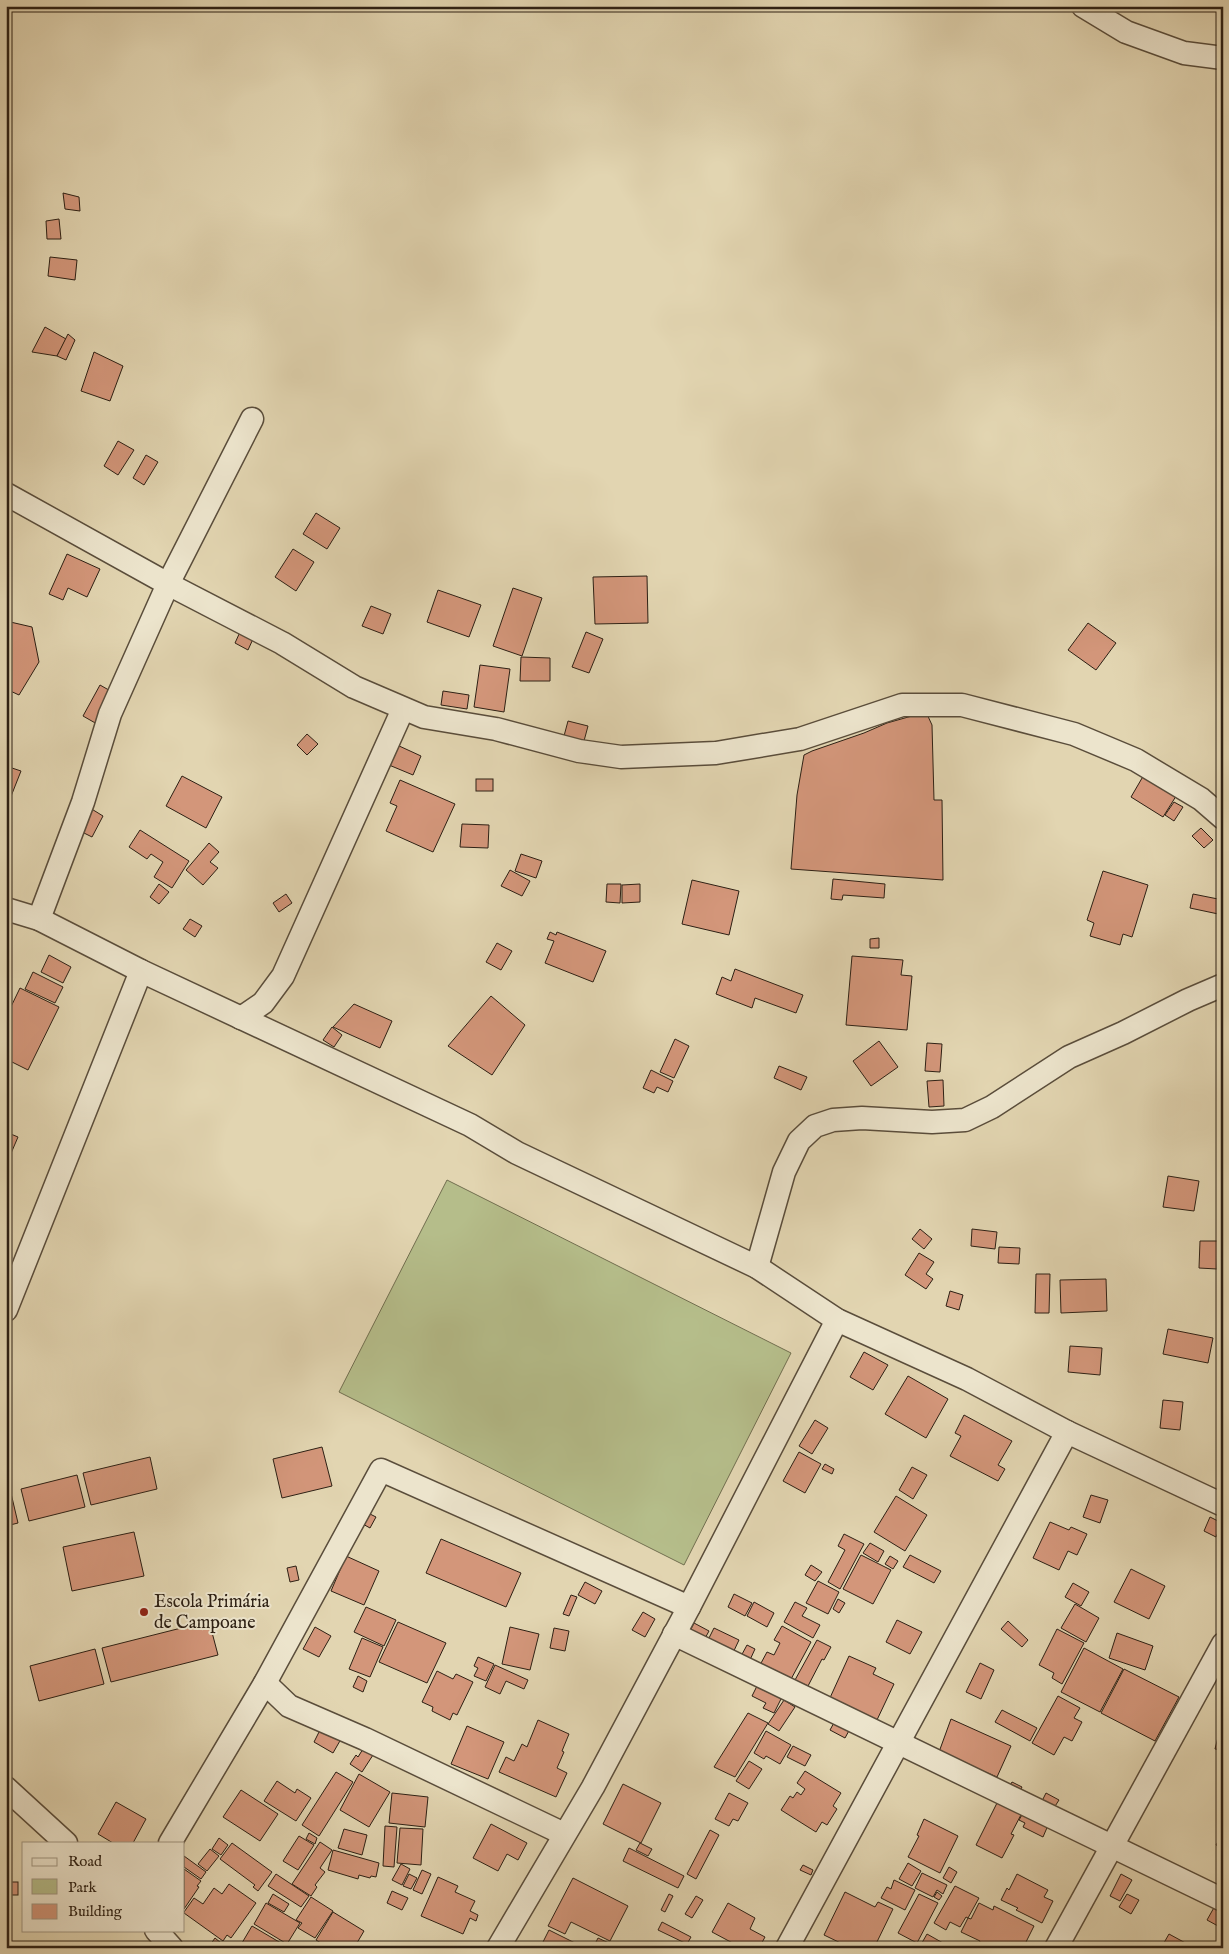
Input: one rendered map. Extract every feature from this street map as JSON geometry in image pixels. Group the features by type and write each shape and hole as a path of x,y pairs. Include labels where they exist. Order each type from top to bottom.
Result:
{"street":[{"path":"1084,6 1126,32 1184,53 1223,58"},
{"path":"39,919 83,802 110,714 168,584 252,419"},
{"path":"6,494 168,584 282,643 354,687 424,717 496,729 579,751 621,757 716,753 800,739 902,705 962,705 1074,734 1136,760 1202,799 1223,818"},
{"path":"242,1018 263,1003 283,976 403,709"},
{"path":"6,909 39,919 141,971 461,1121 517,1153 757,1267 837,1320 967,1379 1067,1432 1223,1505"},
{"path":"6,1310 11,1288 141,971"},
{"path":"757,1267 784,1172 799,1141 815,1126 833,1120 862,1118 932,1122 966,1120 992,1107 1069,1058 1223,985"},
{"path":"498,1948 593,1787 689,1607 837,1320"},
{"path":"787,1948 1067,1432"},
{"path":"171,1842 265,1683 381,1470 689,1607"},
{"path":"674,1634 1223,1900"},
{"path":"1056,1948 1223,1644"},
{"path":"265,1683 289,1706 364,1739 564,1834"},
{"path":"6,1788 65,1842"},
{"path":"158,1932 172,1948"}],"green space":[{"path":"447,1180 791,1353 684,1565 339,1392"}],"building":[{"path":"63,193 79,197 80,211 65,209"},
{"path":"59,219 61,239 47,239 46,221"},
{"path":"50,257 77,260 75,280 48,276"},
{"path":"45,327 66,339 57,356 32,352"},
{"path":"68,334 75,340 66,360 57,356"},
{"path":"94,352 123,366 110,401 81,391"},
{"path":"118,441 134,450 118,475 104,466"},
{"path":"146,455 158,462 144,485 133,478"},
{"path":"316,513 340,528 327,549 303,534"},
{"path":"293,549 314,562 296,591 275,577"},
{"path":"67,554 100,569 87,597 68,588 63,600 49,594"},
{"path":"647,576 648,623 595,624 593,577"},
{"path":"513,588 542,598 522,656 493,646"},
{"path":"438,590 481,605 469,637 427,622"},
{"path":"371,606 391,614 383,634 362,626"},
{"path":"6,621 32,627 39,662 19,695 6,689"},
{"path":"1088,623 1116,643 1096,670 1068,650"},
{"path":"240,632 253,639 248,650 235,643"},
{"path":"586,632 603,639 589,673 572,667"},
{"path":"521,657 550,658 550,681 520,681"},
{"path":"480,665 510,669 504,712 474,707"},
{"path":"100,685 114,693 97,724 83,716"},
{"path":"443,691 469,695 467,709 441,705"},
{"path":"926,712 932,725 934,800 942,800 943,880 791,869 797,795 804,755 887,723"},
{"path":"568,721 588,726 584,741 564,736"},
{"path":"307,734 318,744 307,755 297,745"},
{"path":"397,745 421,756 413,775 389,765"},
{"path":"6,766 21,771 6,809"},
{"path":"1145,773 1178,793 1163,817 1131,797"},
{"path":"182,776 222,797 206,828 166,806"},
{"path":"476,779 493,779 493,791 476,791"},
{"path":"400,780 455,804 433,852 386,831 397,806 390,803"},
{"path":"1174,802 1183,807 1174,821 1165,815"},
{"path":"90,808 103,816 92,837 78,830"},
{"path":"462,824 489,825 488,848 460,847"},
{"path":"1201,828 1213,840 1204,848 1192,836"},
{"path":"140,830 189,861 172,888 154,877 163,862 151,854 147,859 129,847"},
{"path":"209,843 219,852 210,862 218,868 203,885 186,870"},
{"path":"521,854 542,861 536,878 515,871"},
{"path":"510,870 530,881 522,896 501,886"},
{"path":"1103,871 1148,885 1132,937 1123,934 1120,945 1090,936 1094,923 1087,920"},
{"path":"833,879 885,884 884,898 843,895 842,900 831,899"},
{"path":"692,880 739,891 729,935 682,924"},
{"path":"159,884 169,892 159,904 150,897"},
{"path":"607,884 621,884 620,903 606,902"},
{"path":"640,884 640,902 622,903 622,885"},
{"path":"286,894 292,903 279,912 273,903"},
{"path":"1193,894 1223,900 1223,915 1190,908"},
{"path":"190,919 202,926 195,937 183,929"},
{"path":"550,932 556,935 557,932 606,951 593,982 545,963 554,941 547,939"},
{"path":"879,938 879,948 870,948 870,939"},
{"path":"497,943 512,951 501,970 486,962"},
{"path":"49,955 71,967 63,983 41,972"},
{"path":"852,956 903,960 901,975 912,976 907,1030 846,1025"},
{"path":"735,969 803,995 796,1013 755,998 752,1008 716,994 722,977 731,981"},
{"path":"33,972 63,987 55,1003 25,989"},
{"path":"20,988 59,1007 28,1070 6,1059 6,1017"},
{"path":"491,996 525,1025 492,1075 448,1046"},
{"path":"354,1004 392,1021 380,1048 333,1027"},
{"path":"332,1027 342,1035 334,1047 323,1040"},
{"path":"675,1039 689,1046 674,1078 660,1072"},
{"path":"879,1041 898,1067 871,1086 853,1061"},
{"path":"927,1043 942,1044 940,1072 925,1071"},
{"path":"779,1066 807,1077 801,1090 774,1078"},
{"path":"651,1070 673,1081 668,1092 657,1087 654,1093 643,1088"},
{"path":"943,1080 944,1106 929,1107 927,1081"},
{"path":"6,1132 18,1137 9,1158 6,1157"},
{"path":"1168,1176 1199,1181 1194,1211 1163,1207"},
{"path":"920,1229 932,1239 924,1249 912,1239"},
{"path":"972,1229 997,1232 995,1249 971,1246"},
{"path":"1200,1241 1218,1241 1217,1269 1199,1268"},
{"path":"999,1247 1020,1248 1019,1264 998,1263"},
{"path":"919,1253 934,1262 926,1274 933,1279 926,1289 905,1275"},
{"path":"1036,1274 1050,1274 1049,1313 1035,1313"},
{"path":"1106,1279 1107,1311 1061,1313 1060,1280"},
{"path":"950,1291 963,1295 959,1310 946,1306"},
{"path":"1168,1329 1213,1338 1208,1363 1163,1354"},
{"path":"1223,1344 1223,1363 1218,1362"},
{"path":"1070,1346 1102,1348 1100,1375 1068,1372"},
{"path":"864,1352 888,1365 873,1390 850,1377"},
{"path":"908,1376 948,1399 926,1438 885,1414"},
{"path":"1163,1400 1183,1402 1180,1430 1160,1428"},
{"path":"964,1415 1012,1441 998,1465 1005,1469 998,1481 950,1456 961,1436 955,1433"},
{"path":"815,1420 828,1428 812,1454 799,1446"},
{"path":"322,1447 332,1486 282,1498 273,1459"},
{"path":"799,1452 821,1464 805,1493 783,1481"},
{"path":"150,1457 157,1489 91,1505 83,1473"},
{"path":"825,1464 834,1469 832,1474 822,1469"},
{"path":"912,1467 927,1475 913,1499 899,1490"},
{"path":"77,1475 85,1507 29,1521 21,1489"},
{"path":"6,1489 10,1489 18,1523 6,1526"},
{"path":"1091,1495 1108,1500 1100,1523 1083,1517"},
{"path":"896,1496 927,1515 905,1551 874,1532"},
{"path":"366,1512 376,1517 370,1528 361,1523"},
{"path":"1210,1517 1222,1523 1216,1537 1204,1531"},
{"path":"1050,1522 1069,1530 1071,1527 1087,1534 1077,1555 1068,1551 1059,1570 1033,1558"},
{"path":"134,1532 144,1576 72,1591 63,1547"},
{"path":"844,1534 864,1544 840,1589 828,1582 845,1550 838,1546"},
{"path":"441,1539 521,1573 506,1607 426,1573"},
{"path":"870,1543 884,1551 878,1562 863,1553"},
{"path":"861,1555 891,1570 873,1604 843,1589"},
{"path":"910,1555 941,1571 934,1583 903,1567"},
{"path":"346,1556 379,1571 364,1605 331,1591"},
{"path":"890,1556 898,1561 893,1569 885,1564"},
{"path":"811,1565 822,1572 815,1581 805,1575"},
{"path":"296,1566 299,1580 290,1582 287,1568"},
{"path":"1131,1569 1165,1586 1149,1619 1114,1602"},
{"path":"818,1581 839,1592 828,1614 806,1603"},
{"path":"585,1582 602,1591 595,1604 578,1595"},
{"path":"1073,1583 1089,1592 1081,1606 1065,1597"},
{"path":"734,1594 752,1603 745,1616 728,1607"},
{"path":"571,1595 577,1597 569,1616 563,1614"},
{"path":"838,1599 845,1603 839,1613 833,1609"},
{"path":"754,1602 774,1613 767,1627 747,1616"},
{"path":"795,1602 807,1608 802,1616 820,1625 813,1638 784,1622"},
{"path":"1075,1604 1099,1618 1086,1642 1061,1628"},
{"path":"366,1607 396,1620 384,1646 354,1632"},
{"path":"643,1612 655,1619 645,1637 632,1630"},
{"path":"897,1620 922,1632 910,1654 886,1642"},
{"path":"209,1621 218,1655 111,1682 102,1648"},
{"path":"1008,1621 1028,1640 1022,1647 1001,1629"},
{"path":"398,1622 446,1643 427,1683 379,1662"},
{"path":"694,1623 709,1631 703,1642 688,1635"},
{"path":"782,1626 811,1642 790,1681 760,1665 767,1652 774,1655 780,1643 774,1640"},
{"path":"315,1627 331,1636 319,1657 303,1649"},
{"path":"510,1627 539,1634 530,1670 502,1664"},
{"path":"554,1628 569,1631 565,1651 550,1648"},
{"path":"714,1628 739,1640 731,1657 706,1644"},
{"path":"1057,1629 1084,1643 1062,1684 1052,1678 1054,1673 1039,1665"},
{"path":"1117,1633 1153,1646 1145,1670 1109,1658"},
{"path":"362,1638 383,1647 370,1677 349,1669"},
{"path":"817,1640 831,1647 824,1660 822,1659 808,1686 795,1680"},
{"path":"747,1645 755,1649 749,1662 740,1658"},
{"path":"1084,1648 1123,1669 1100,1712 1061,1692"},
{"path":"95,1649 104,1684 39,1701 30,1666"},
{"path":"849,1656 876,1668 873,1674 894,1684 876,1722 829,1700"},
{"path":"478,1657 494,1664 486,1681 474,1676 478,1668 474,1666"},
{"path":"980,1663 994,1670 981,1699 966,1692"},
{"path":"495,1665 528,1680 524,1689 506,1681 500,1694 485,1687"},
{"path":"1124,1669 1179,1697 1155,1741 1101,1713"},
{"path":"437,1671 453,1679 456,1674 473,1682 457,1715 453,1713 450,1720 432,1711 433,1707 422,1702"},
{"path":"358,1676 367,1681 363,1692 353,1687"},
{"path":"759,1682 784,1693 774,1713 763,1708 766,1703 752,1696"},
{"path":"1058,1696 1080,1708 1074,1718 1082,1722 1072,1741 1064,1737 1054,1755 1032,1743"},
{"path":"784,1700 795,1707 779,1731 768,1724"},
{"path":"1002,1710 1037,1728 1030,1741 995,1722"},
{"path":"748,1713 768,1723 735,1777 714,1767"},
{"path":"836,1719 851,1727 845,1738 830,1730"},
{"path":"951,1719 1011,1746 997,1777 939,1752"},
{"path":"538,1720 569,1734 557,1768 567,1773 556,1797 499,1772 506,1757 514,1761 522,1744 527,1747"},
{"path":"467,1726 504,1742 488,1779 451,1764"},
{"path":"321,1728 341,1739 333,1753 314,1742"},
{"path":"766,1731 791,1745 780,1764 766,1756 764,1759 754,1753"},
{"path":"1218,1737 1223,1738 1223,1750 1215,1749"},
{"path":"793,1746 811,1755 805,1766 787,1757"},
{"path":"363,1749 373,1755 362,1772 350,1764"},
{"path":"749,1761 762,1769 749,1789 736,1781"},
{"path":"805,1771 841,1793 833,1806 837,1809 827,1825 822,1822 816,1832 781,1810 790,1796 793,1798 797,1792 801,1795 805,1789 797,1783"},
{"path":"336,1772 353,1782 319,1836 302,1825"},
{"path":"359,1774 390,1792 369,1827 340,1810"},
{"path":"277,1781 295,1793 297,1789 311,1798 296,1821 264,1801"},
{"path":"1012,1782 1022,1787 1018,1795 1008,1789"},
{"path":"623,1784 661,1803 641,1843 603,1824"},
{"path":"241,1790 278,1814 260,1841 223,1817"},
{"path":"392,1793 428,1797 425,1827 389,1823"},
{"path":"729,1793 748,1803 738,1821 733,1819 729,1826 715,1819"},
{"path":"1046,1793 1059,1800 1052,1811 1040,1805"},
{"path":"999,1799 1023,1811 1011,1834 1014,1835 1002,1858 976,1845"},
{"path":"116,1802 146,1819 134,1842 111,1842 98,1834"},
{"path":"1023,1813 1049,1823 1043,1837 1023,1827 1025,1823 1019,1820"},
{"path":"924,1819 958,1836 940,1873 908,1857 919,1836 917,1835"},
{"path":"491,1824 527,1843 518,1860 507,1854 498,1871 473,1858"},
{"path":"385,1826 397,1827 394,1867 383,1866"},
{"path":"400,1828 423,1829 421,1865 397,1863"},
{"path":"344,1829 367,1835 362,1855 338,1848"},
{"path":"710,1830 719,1835 696,1879 687,1874"},
{"path":"309,1833 317,1838 315,1844 306,1839"},
{"path":"1223,1833 1223,1849 1216,1845"},
{"path":"299,1836 314,1845 298,1870 283,1861"},
{"path":"219,1838 228,1845 221,1855 212,1849"},
{"path":"320,1842 332,1850 320,1868 325,1872 315,1885 317,1887 311,1896 292,1884"},
{"path":"232,1843 272,1872 258,1891 253,1887 255,1885 220,1859"},
{"path":"640,1843 652,1849 648,1856 636,1850"},
{"path":"629,1848 684,1876 678,1888 623,1861"},
{"path":"210,1849 219,1856 207,1871 198,1864"},
{"path":"333,1850 379,1863 376,1877 371,1876 370,1878 359,1875 358,1879 328,1870"},
{"path":"8,1853 9,1874 6,1874 6,1854"},
{"path":"185,1857 206,1872 201,1879 185,1868"},
{"path":"908,1863 921,1871 912,1886 899,1879"},
{"path":"401,1864 410,1869 402,1885 392,1880"},
{"path":"803,1865 813,1870 811,1875 800,1870"},
{"path":"949,1867 957,1872 951,1883 943,1878"},
{"path":"185,1870 201,1881 197,1886 199,1887 185,1908"},
{"path":"422,1870 431,1874 422,1894 413,1890"},
{"path":"922,1873 947,1885 943,1894 937,1890 933,1897 915,1888"},
{"path":"276,1874 309,1896 301,1907 268,1886"},
{"path":"409,1874 417,1878 411,1889 403,1886"},
{"path":"1017,1874 1048,1890 1044,1897 1053,1901 1042,1923 1001,1900 1007,1888 1009,1890"},
{"path":"1121,1874 1132,1880 1120,1901 1110,1896"},
{"path":"438,1877 458,1886 455,1892 475,1901 470,1911 478,1915 476,1921 470,1918 463,1934 421,1916"},
{"path":"573,1878 628,1906 610,1941 571,1922 565,1934 548,1926"},
{"path":"894,1880 915,1890 905,1910 881,1898 887,1887 891,1889"},
{"path":"6,1882 18,1882 18,1895 6,1895"},
{"path":"229,1884 256,1903 231,1938 227,1935 223,1941 185,1914 185,1911 194,1898 203,1904 214,1888 222,1894"},
{"path":"955,1886 979,1898 968,1918 966,1917 960,1927 950,1922 946,1930 934,1923"},
{"path":"392,1891 408,1898 402,1910 387,1903"},
{"path":"845,1892 875,1907 878,1902 893,1909 874,1948 851,1948 824,1935"},
{"path":"937,1892 942,1896 939,1900 934,1897"},
{"path":"273,1894 289,1904 284,1912 268,1903"},
{"path":"669,1894 673,1896 665,1912 661,1910"},
{"path":"919,1894 938,1903 917,1943 898,1933"},
{"path":"1127,1894 1139,1900 1131,1914 1119,1907"},
{"path":"696,1896 703,1900 692,1918 685,1914"},
{"path":"311,1897 333,1911 315,1938 298,1928 302,1923 296,1920"},
{"path":"266,1903 300,1923 287,1944 254,1924"},
{"path":"728,1903 755,1918 750,1929 765,1937 759,1948 742,1948 712,1932"},
{"path":"979,1903 993,1910 994,1906 1034,1926 1024,1946 1027,1948 981,1948 978,1946 980,1941 961,1932 968,1918 971,1919"},
{"path":"1216,1904 1223,1907 1223,1923 1221,1922 1218,1926 1207,1920"},
{"path":"333,1912 364,1931 354,1948 329,1948 316,1940"},
{"path":"662,1922 691,1937 687,1944 658,1930"},
{"path":"252,1926 286,1946 284,1948 239,1948"},
{"path":"549,1930 579,1945 577,1948 540,1948"},
{"path":"927,1934 943,1943 940,1948 919,1948"},
{"path":"1169,1934 1191,1946 1190,1948 1161,1948"},
{"path":"215,1938 227,1948 208,1948"},
{"path":"598,1938 611,1944 609,1948 593,1948"}],"place":[{"name":"Escola Primária de Campoane","path":"144,1612"}]}
